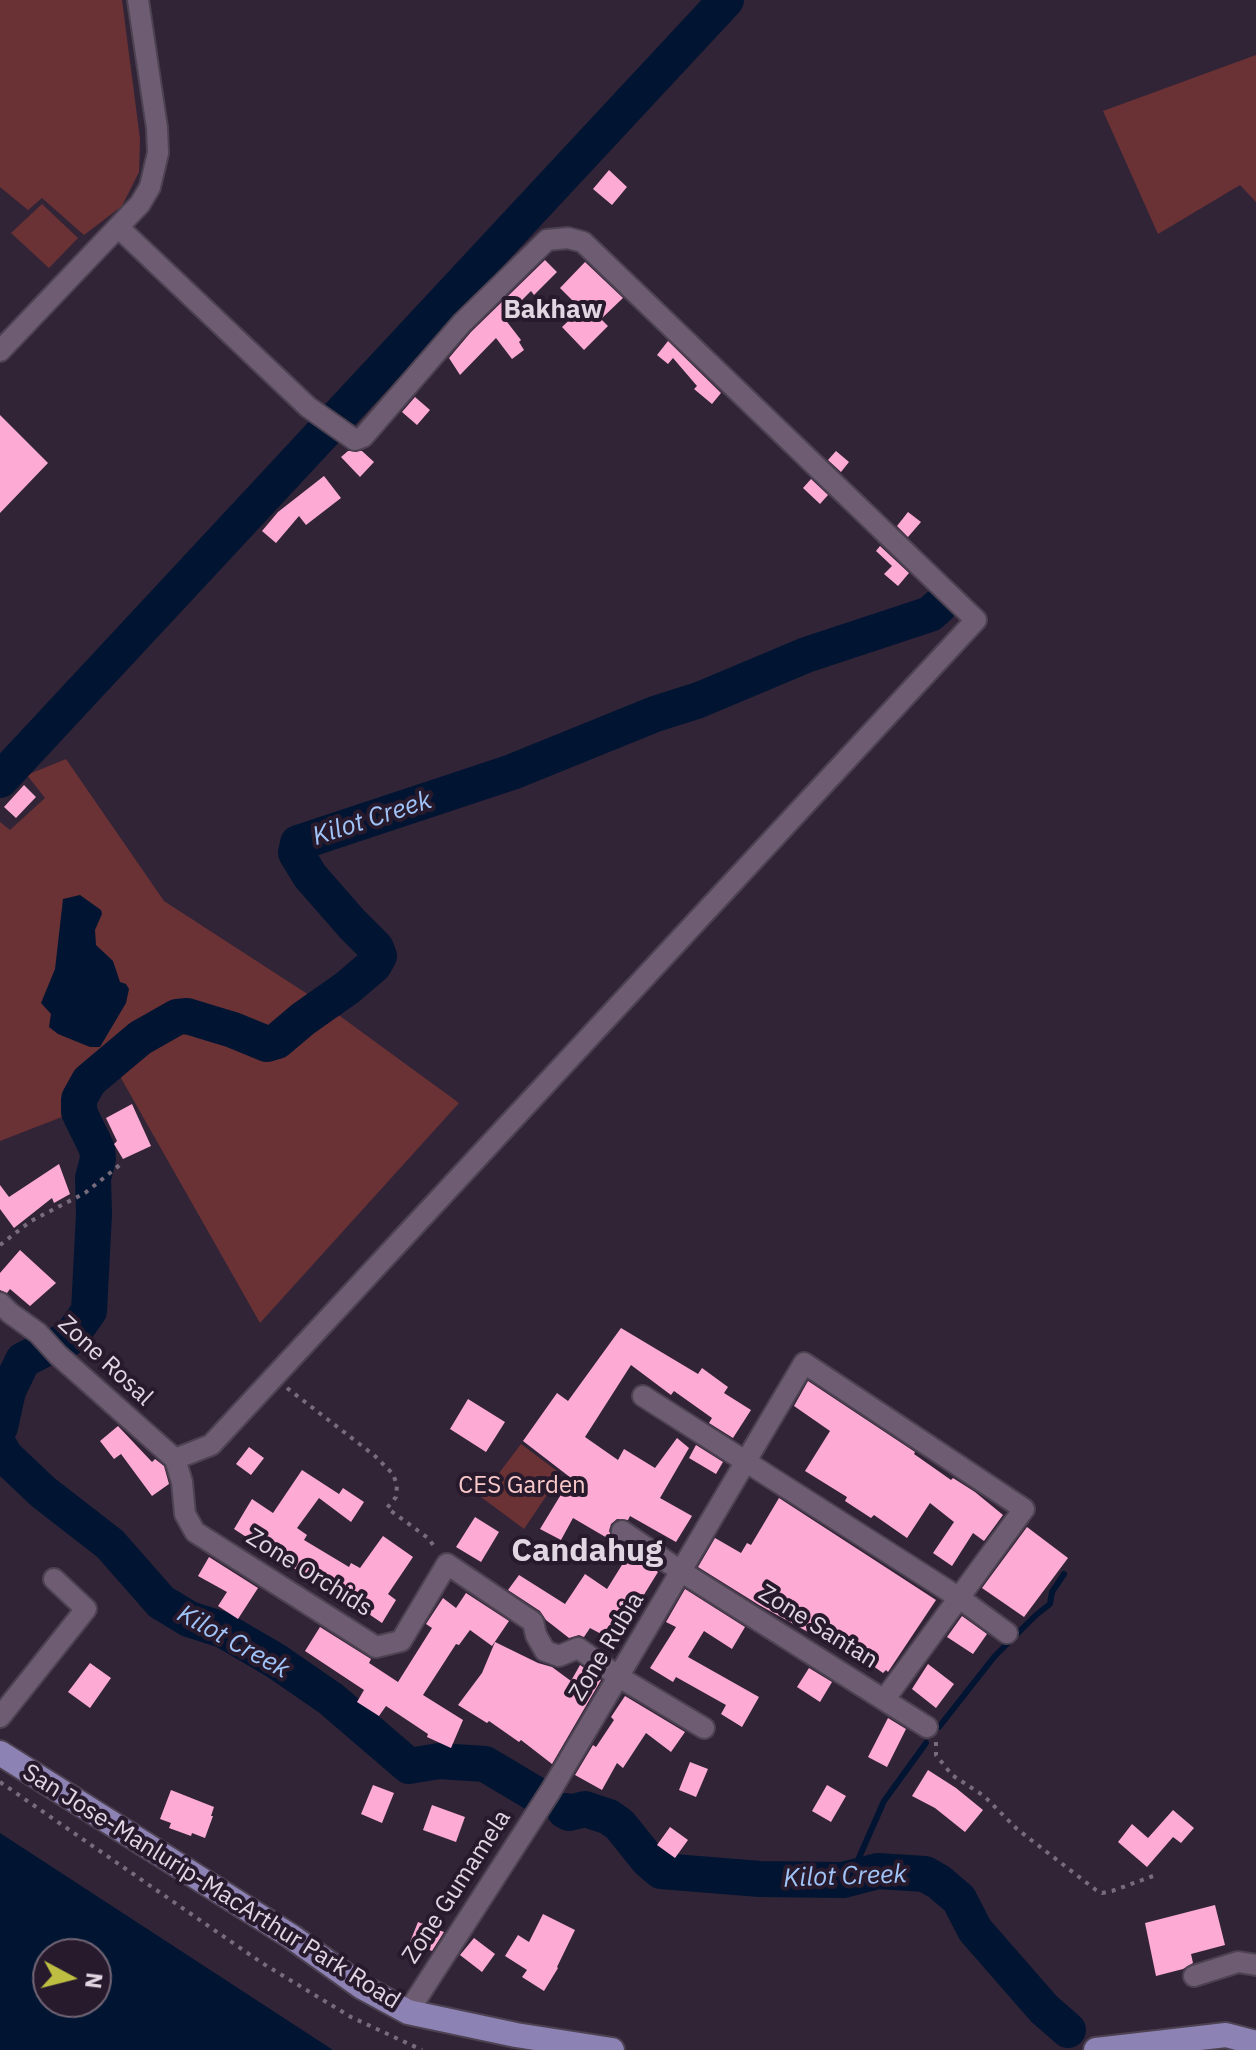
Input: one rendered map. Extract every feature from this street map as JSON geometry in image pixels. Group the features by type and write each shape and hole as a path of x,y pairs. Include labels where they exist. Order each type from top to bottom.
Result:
{"main road":[{"name":"San Jose-Manlurip-MacArthur Park Road","path":"0,1753 292,1937 362,1987 408,2012 516,2035 612,2050"},
{"path":"1096,2050 1226,2035 1251,2045"}],"street":[{"path":"0,351 140,204 150,187 158,153 157,128 138,0"},
{"path":"118,227 308,407 347,438 355,440 363,437 462,323 547,240 568,238 583,242 976,620 211,1445 175,1459"},
{"name":"Zone Rosal","path":"0,1303 38,1333 58,1355 175,1459"},
{"name":"Zone Rubia","path":"550,1792 804,1363 1024,1509 958,1597"},
{"path":"643,1396 958,1597 1007,1633"},
{"name":"Zone Orchids","path":"175,1459 182,1482 185,1514 195,1532 376,1647 401,1641 447,1564"},
{"name":"Zone Santan","path":"622,1531 927,1727"},
{"path":"447,1564 533,1622 545,1651 559,1656 578,1648 619,1677 704,1728"},
{"path":"0,1717 86,1609 54,1579"},
{"path":"884,1700 958,1597"},
{"name":"Zone Gumamela","path":"408,2012 550,1792"},
{"path":"1194,1976 1238,1962 1256,1965"}],"path":[{"path":"0,1245 31,1221 85,1193 121,1164"},
{"path":"274,1377 375,1456 393,1474 397,1485 396,1497 387,1508 428,1538 447,1564"},
{"path":"927,1727 936,1739 936,1755 952,1775 984,1796 1017,1829 1059,1858 1096,1890 1102,1893 1112,1891 1153,1876"},
{"path":"0,1782 262,1963 351,2017 422,2050"}],"green space":[{"path":"0,0 122,0 140,139 139,172 122,206 84,235 42,198 28,210 0,187"},
{"path":"1256,55 1256,202 1240,185 1158,234 1103,111"},
{"path":"42,204 78,238 49,268 11,233"},
{"path":"66,759 164,901 312,997 271,1029 183,1003 171,1006 126,1034 82,1071 64,1093 67,1115 0,1141 0,822 10,830 45,798 27,775"},
{"path":"333,1011 459,1103 260,1323 117,1071 147,1047 186,1025 266,1056 282,1052"},
{"name":"CES Garden","path":"521,1444 561,1474 524,1529 481,1497"}],"water":[{"path":"80,895 101,910 95,930 96,945 113,961 120,982 129,989 126,1003 100,1047 90,1047 58,1034 49,1027 51,1014 41,1003 55,969 63,899"},
{"path":"0,1833 333,2050 0,2050"}],"building":[{"path":"609,170 627,187 612,205 593,189"},
{"path":"545,260 557,272 534,295 531,291 504,318 521,340 519,342 524,350 512,359 496,338 460,375 449,358 471,332"},
{"path":"585,262 623,298 601,319 608,326 584,350 562,327 581,309 560,288"},
{"path":"668,341 721,393 712,404 694,389 697,386 673,358 668,364 657,355"},
{"path":"415,397 430,410 417,425 402,412"},
{"path":"0,415 48,463 0,513"},
{"path":"348,451 362,451 374,462 360,477 341,457"},
{"path":"836,451 849,462 841,472 828,460"},
{"path":"324,476 341,498 306,525 299,516 276,543 262,531 278,512"},
{"path":"811,479 828,495 820,504 803,488"},
{"path":"908,512 921,522 908,537 897,526"},
{"path":"880,546 909,573 898,586 884,574 892,566 876,551"},
{"path":"24,785 36,797 16,818 4,807"},
{"path":"132,1104 151,1146 123,1159 114,1144 117,1141 106,1118"},
{"path":"59,1164 70,1194 54,1203 52,1198 14,1228 0,1209 0,1185 9,1197"},
{"path":"20,1250 56,1283 30,1306 10,1289 7,1293 0,1290 0,1273"},
{"path":"621,1328 698,1374 702,1368 728,1387 724,1393 751,1410 733,1438 709,1423 712,1418 674,1391 671,1395 631,1365 585,1437 618,1460 624,1449 655,1468 677,1438 689,1448 660,1498 692,1516 676,1542 630,1516 628,1520 617,1519 611,1524 609,1531 614,1542 573,1518 561,1540 540,1529 571,1478 523,1441 557,1393 568,1401"},
{"path":"808,1381 915,1452 951,1480 953,1478 975,1492 1003,1515 984,1541 973,1533 952,1566 933,1553 954,1522 930,1503 907,1538 874,1515 871,1518 845,1501 847,1497 805,1471 830,1431 794,1406"},
{"path":"468,1399 505,1422 486,1452 450,1429"},
{"path":"118,1426 152,1462 155,1459 164,1466 169,1484 152,1496 121,1454 114,1459 100,1441"},
{"path":"696,1445 723,1462 716,1474 689,1458"},
{"path":"249,1447 264,1458 251,1475 236,1464"},
{"path":"302,1470 339,1494 343,1488 364,1502 351,1522 319,1498 297,1528 307,1535 304,1540 349,1567 351,1563 360,1568 383,1536 413,1557 388,1594 396,1600 382,1623 357,1606 355,1610 331,1595 234,1529 252,1499 273,1513"},
{"path":"779,1498 936,1600 888,1672 883,1673 859,1656 864,1648 825,1629 819,1638 698,1567 715,1538 741,1553 747,1543 751,1545"},
{"path":"475,1517 499,1532 481,1562 456,1547"},
{"path":"1027,1527 1068,1558 1024,1617 982,1588"},
{"path":"630,1552 658,1572 637,1606 641,1609 620,1644 590,1628 584,1637 569,1638 546,1620 540,1611 508,1590 519,1575 565,1604 585,1574 607,1589"},
{"path":"209,1557 258,1588 238,1619 218,1606 227,1592 198,1576"},
{"path":"685,1589 745,1627 732,1649 704,1631 688,1657 759,1697 742,1727 721,1714 726,1705 676,1677 673,1682 650,1668 676,1627 666,1622"},
{"path":"466,1593 509,1621 492,1646 470,1630 459,1645 456,1644 423,1695 463,1720 451,1748 427,1737 428,1734 386,1706 379,1716 357,1702 364,1690 305,1651 320,1627 371,1659 369,1663 398,1682 432,1628 426,1624 443,1598 456,1608"},
{"path":"962,1616 987,1634 973,1654 947,1637"},
{"path":"495,1642 552,1667 571,1681 580,1665 601,1680 552,1764 521,1740 519,1742 458,1705 482,1673"},
{"path":"90,1663 111,1678 90,1708 68,1692"},
{"path":"928,1664 954,1684 936,1708 912,1689"},
{"path":"809,1668 832,1682 820,1702 797,1687"},
{"path":"625,1696 685,1732 671,1752 646,1733 623,1768 617,1763 602,1790 575,1775 593,1745 596,1747 614,1720 611,1717"},
{"path":"888,1718 906,1729 887,1767 868,1757"},
{"path":"690,1762 708,1769 696,1797 679,1790"},
{"path":"928,1770 983,1810 965,1832 935,1808 912,1796"},
{"path":"373,1785 394,1793 382,1823 361,1814"},
{"path":"827,1785 846,1796 831,1822 812,1811"},
{"path":"171,1790 214,1807 205,1838 169,1828 171,1823 160,1819"},
{"path":"432,1805 465,1817 456,1842 423,1830"},
{"path":"1173,1810 1194,1828 1181,1843 1173,1837 1147,1867 1118,1842 1132,1824 1148,1838"},
{"path":"670,1827 688,1840 675,1858 657,1845"},
{"path":"1215,1905 1225,1945 1191,1954 1193,1963 1156,1976 1145,1923"},
{"path":"543,1914 575,1930 544,1991 522,1977 527,1970 505,1956 518,1935 529,1942"},
{"path":"418,1922 444,1932 432,1951 410,1942"},
{"path":"474,1938 495,1954 482,1972 460,1955"}],"waterway":[{"path":"0,780 726,0"},
{"name":"Kilot Creek","path":"60,1343 70,1338 89,1311 93,1178 98,1159 97,1149 79,1112 79,1099 89,1081 140,1038 177,1017 187,1016 267,1044 277,1041 347,988 374,965 379,956 376,948 310,876 296,853 298,843 512,772 806,655 930,614 939,606"},
{"name":"Kilot Creek","path":"0,1427 8,1391 23,1360 41,1351"},
{"name":"Kilot Creek","path":"0,1447 5,1456 43,1492 110,1544 161,1602 189,1619 223,1630 276,1661 331,1699 409,1766 439,1761 485,1764 537,1795"},
{"path":"939,1727 994,1657 1050,1604 1052,1592 1064,1574"},
{"path":"850,1878 884,1801 926,1743"},
{"name":"Kilot Creek","path":"565,1811 585,1809 609,1817 661,1871 760,1879 843,1880 878,1871 925,1874 959,1899 975,1930 1044,2009 1068,2030"}],"district":[{"name":"Bakhaw","path":"553,310"},
{"name":"Candahug","path":"587,1552"}]}
